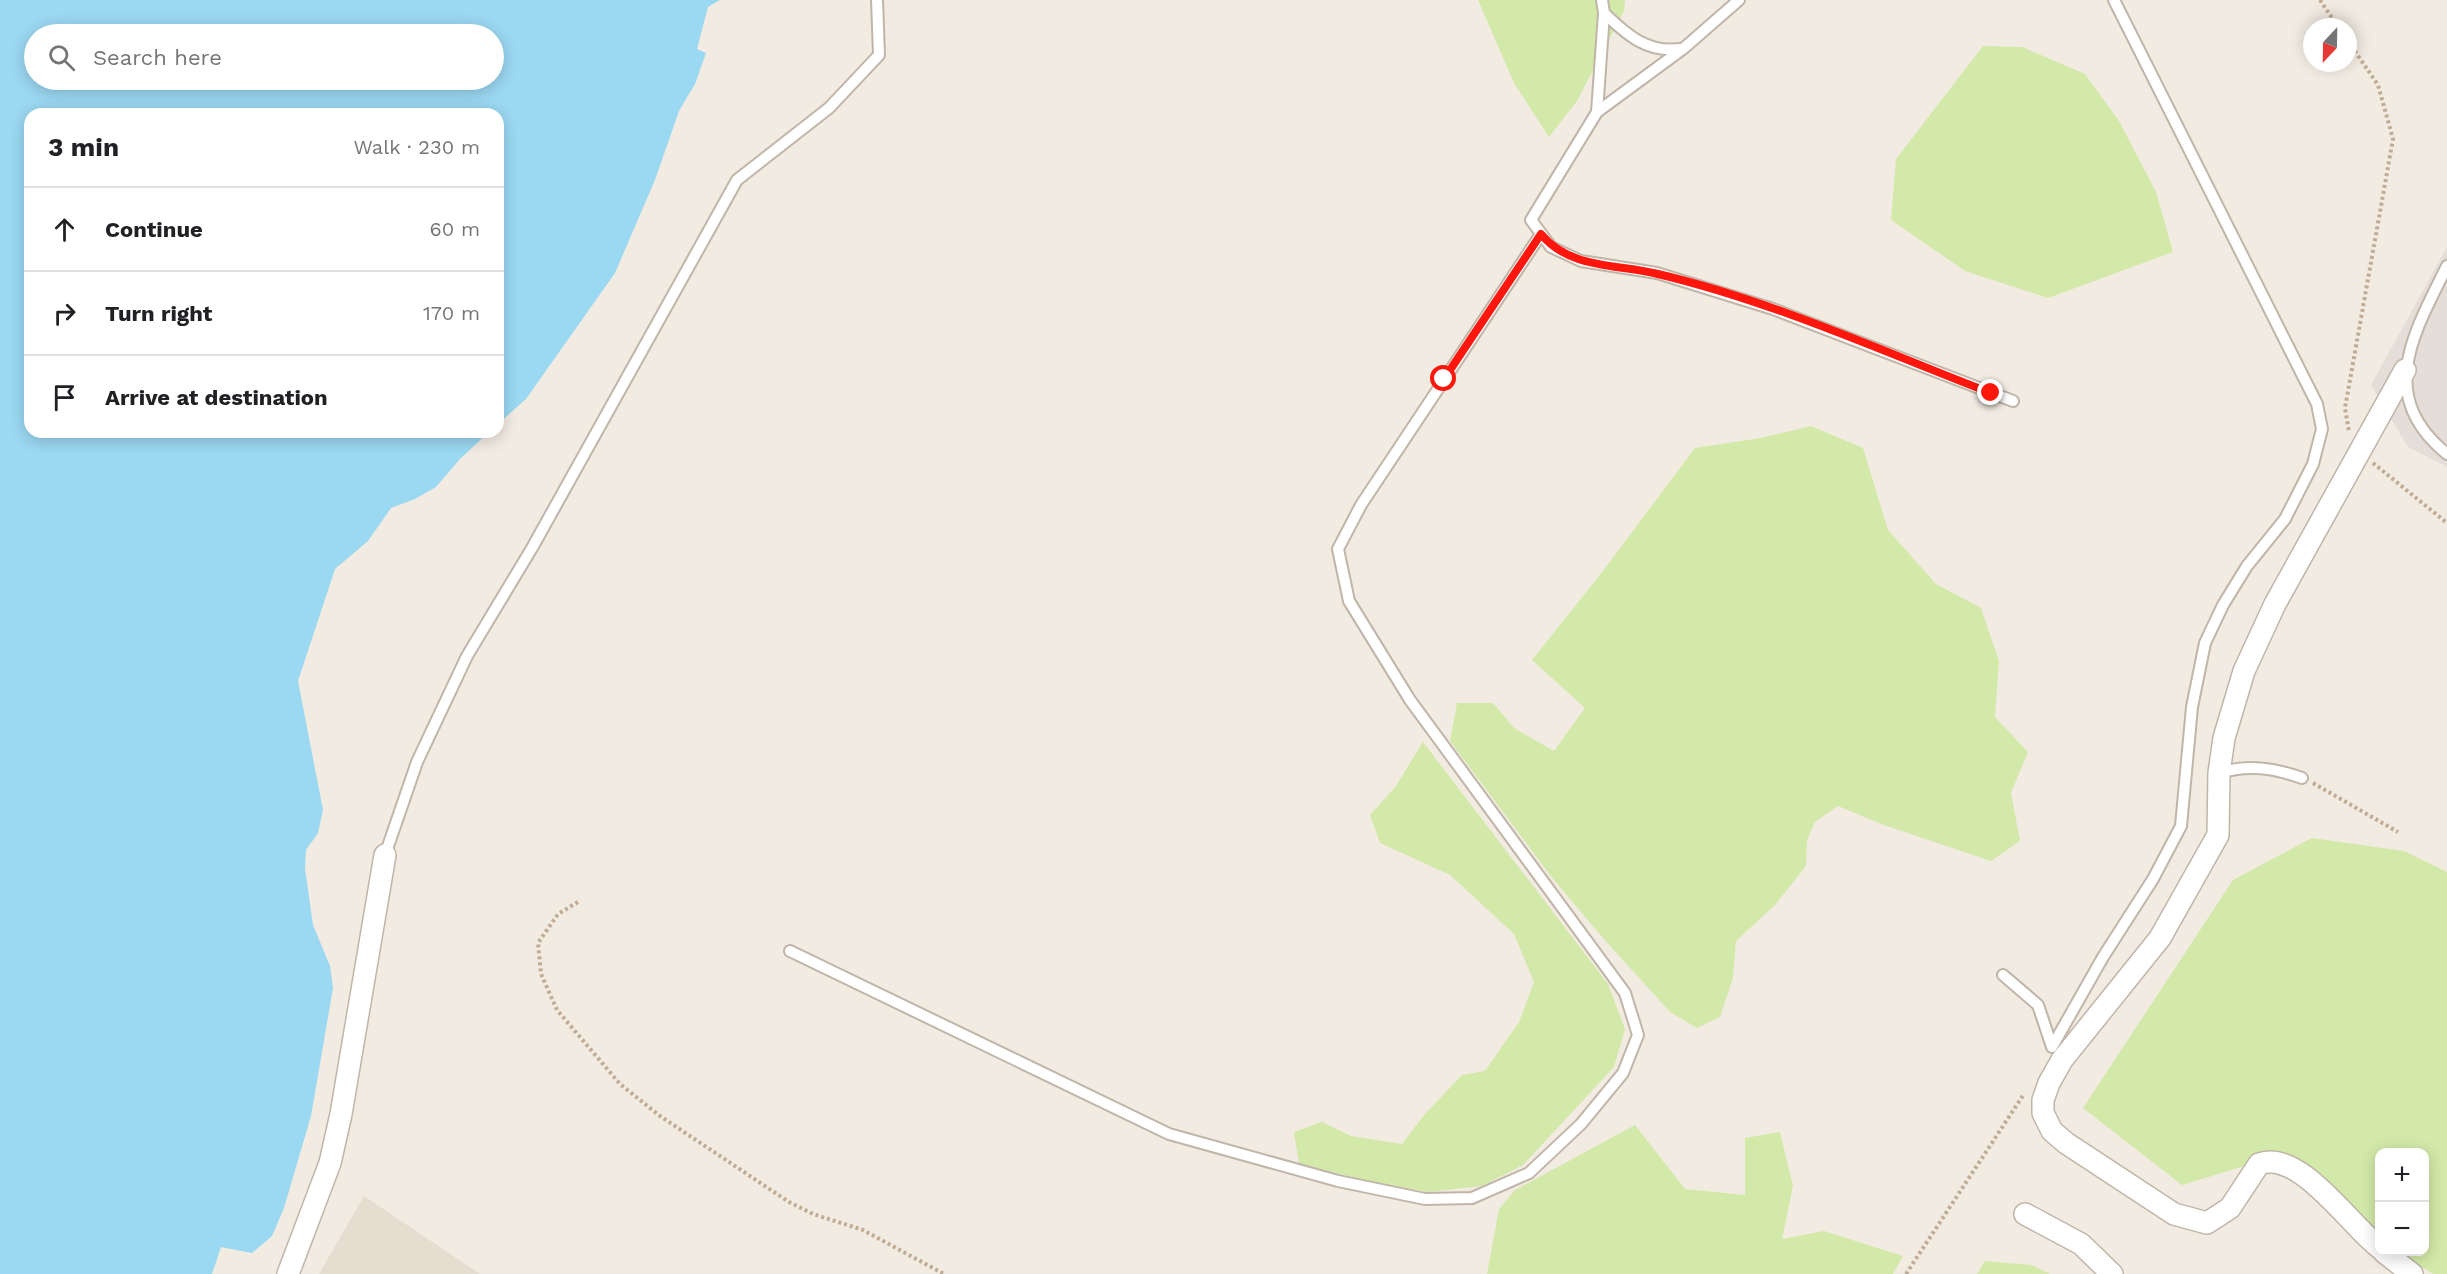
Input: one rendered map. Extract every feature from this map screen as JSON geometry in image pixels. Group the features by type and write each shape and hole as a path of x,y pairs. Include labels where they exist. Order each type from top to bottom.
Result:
{"street":[{"path":"2375,1244 2320,1190 2300,1173 2280,1163 2266,1161 2259,1164 2230,1208 2220,1216 2207,1222 2174,1214 2066,1143 2052,1131 2043,1113 2043,1100 2049,1083 2062,1060 2160,938 2218,835 2219,773 2224,738 2244,671 2275,604 2362,452 2391,392 2405,370"},
{"path":"288,1274 330,1163 341,1114 385,855"},
{"path":"2025,1214 2081,1244 2112,1274"},
{"path":"2390,1256 2412,1274"}],"lane":[{"path":"385,855 417,762 467,656 532,548 737,180 829,108 879,55 877,0"},
{"path":"1597,112 1604,13 1602,0"},
{"path":"1739,0 1684,48 1597,112 1531,220 1551,247 1581,261 1658,273 1773,309 2013,401"},
{"path":"2003,975 2038,1005 2052,1047 2103,957 2153,879 2181,826 2192,707 2205,643 2223,605 2247,567 2285,519 2313,464 2322,429 2317,404 2114,0"},
{"path":"1604,13 1641,44 1665,51 1684,48"},
{"path":"790,951 1168,1134 1338,1181 1425,1199 1472,1198 1529,1173 1581,1124 1623,1073 1638,1035 1625,993 1410,700 1349,601 1338,549 1361,505 1541,234"},
{"path":"2447,266 2417,331 2406,359 2405,370 2405,382 2415,416 2423,432 2447,454"},
{"path":"2219,773 2237,768 2276,769 2302,778"}],"path":[{"path":"2320,0 2332,18"},
{"path":"2357,54 2378,86 2393,139 2345,408 2347,427 2354,444 2362,452 2447,523"},
{"path":"2302,778 2398,832"},
{"path":"578,902 558,914 538,943 541,974 557,1010 620,1084 660,1116 789,1202 813,1214 863,1230 944,1274"},
{"path":"1906,1274 2029,1084"}],"shaded area":[{"path":"2447,247 2447,467 2408,447 2371,385"},
{"path":"364,1196 480,1274 319,1274"}],"green space":[{"path":"1478,0 1625,0 1624,11 1577,101 1549,137 1514,83"},
{"path":"1983,46 2022,47 2085,74 2119,121 2156,192 2173,252 2048,298 1965,271 1891,220 1896,159"},
{"path":"1811,426 1863,448 1888,530 1936,584 1981,608 1999,661 1995,717 2028,752 2011,793 2020,841 1991,861 1884,825 1838,806 1815,822 1807,840 1806,866 1775,905 1736,941 1733,978 1720,1017 1697,1028 1670,1012 1603,938 1553,879 1450,741 1457,703 1493,703 1514,728 1554,751 1585,708 1532,660 1603,571 1695,448 1761,438"},
{"path":"1423,742 1608,984 1625,1029 1614,1067 1523,1165 1482,1186 1428,1192 1299,1164 1294,1132 1322,1122 1351,1136 1402,1144 1425,1114 1462,1075 1485,1071 1519,1022 1534,982 1514,934 1450,875 1380,843 1370,815 1396,786"},
{"path":"2312,838 2404,851 2447,872 2447,1274 2433,1274 2404,1256 2429,1256 2429,1148 2375,1148 2375,1233 2281,1155 2182,1185 2083,1108 2233,880"},
{"path":"1635,1125 1685,1189 1745,1195 1745,1138 1780,1132 1793,1186 1782,1239 1824,1231 1903,1256 1893,1274 1487,1274 1499,1209 1515,1190"},
{"path":"1985,1261 2031,1265 2050,1274 1977,1274"}],"water":[{"path":"0,0 720,0 708,7 697,49 706,53 695,84 679,111 655,180 615,273 526,399 504,419 504,108 24,108 24,438 483,438 460,459 436,487 415,499 391,508 368,541 335,569 298,681 323,810 318,833 306,850 305,868 313,925 330,966 333,988 311,1116 284,1208 272,1236 252,1253 221,1247 212,1274 0,1274"}],"route":[{"path":"1444,379 1541,234 1551,247 1581,261 1658,273 1773,309 1991,393"}]}
